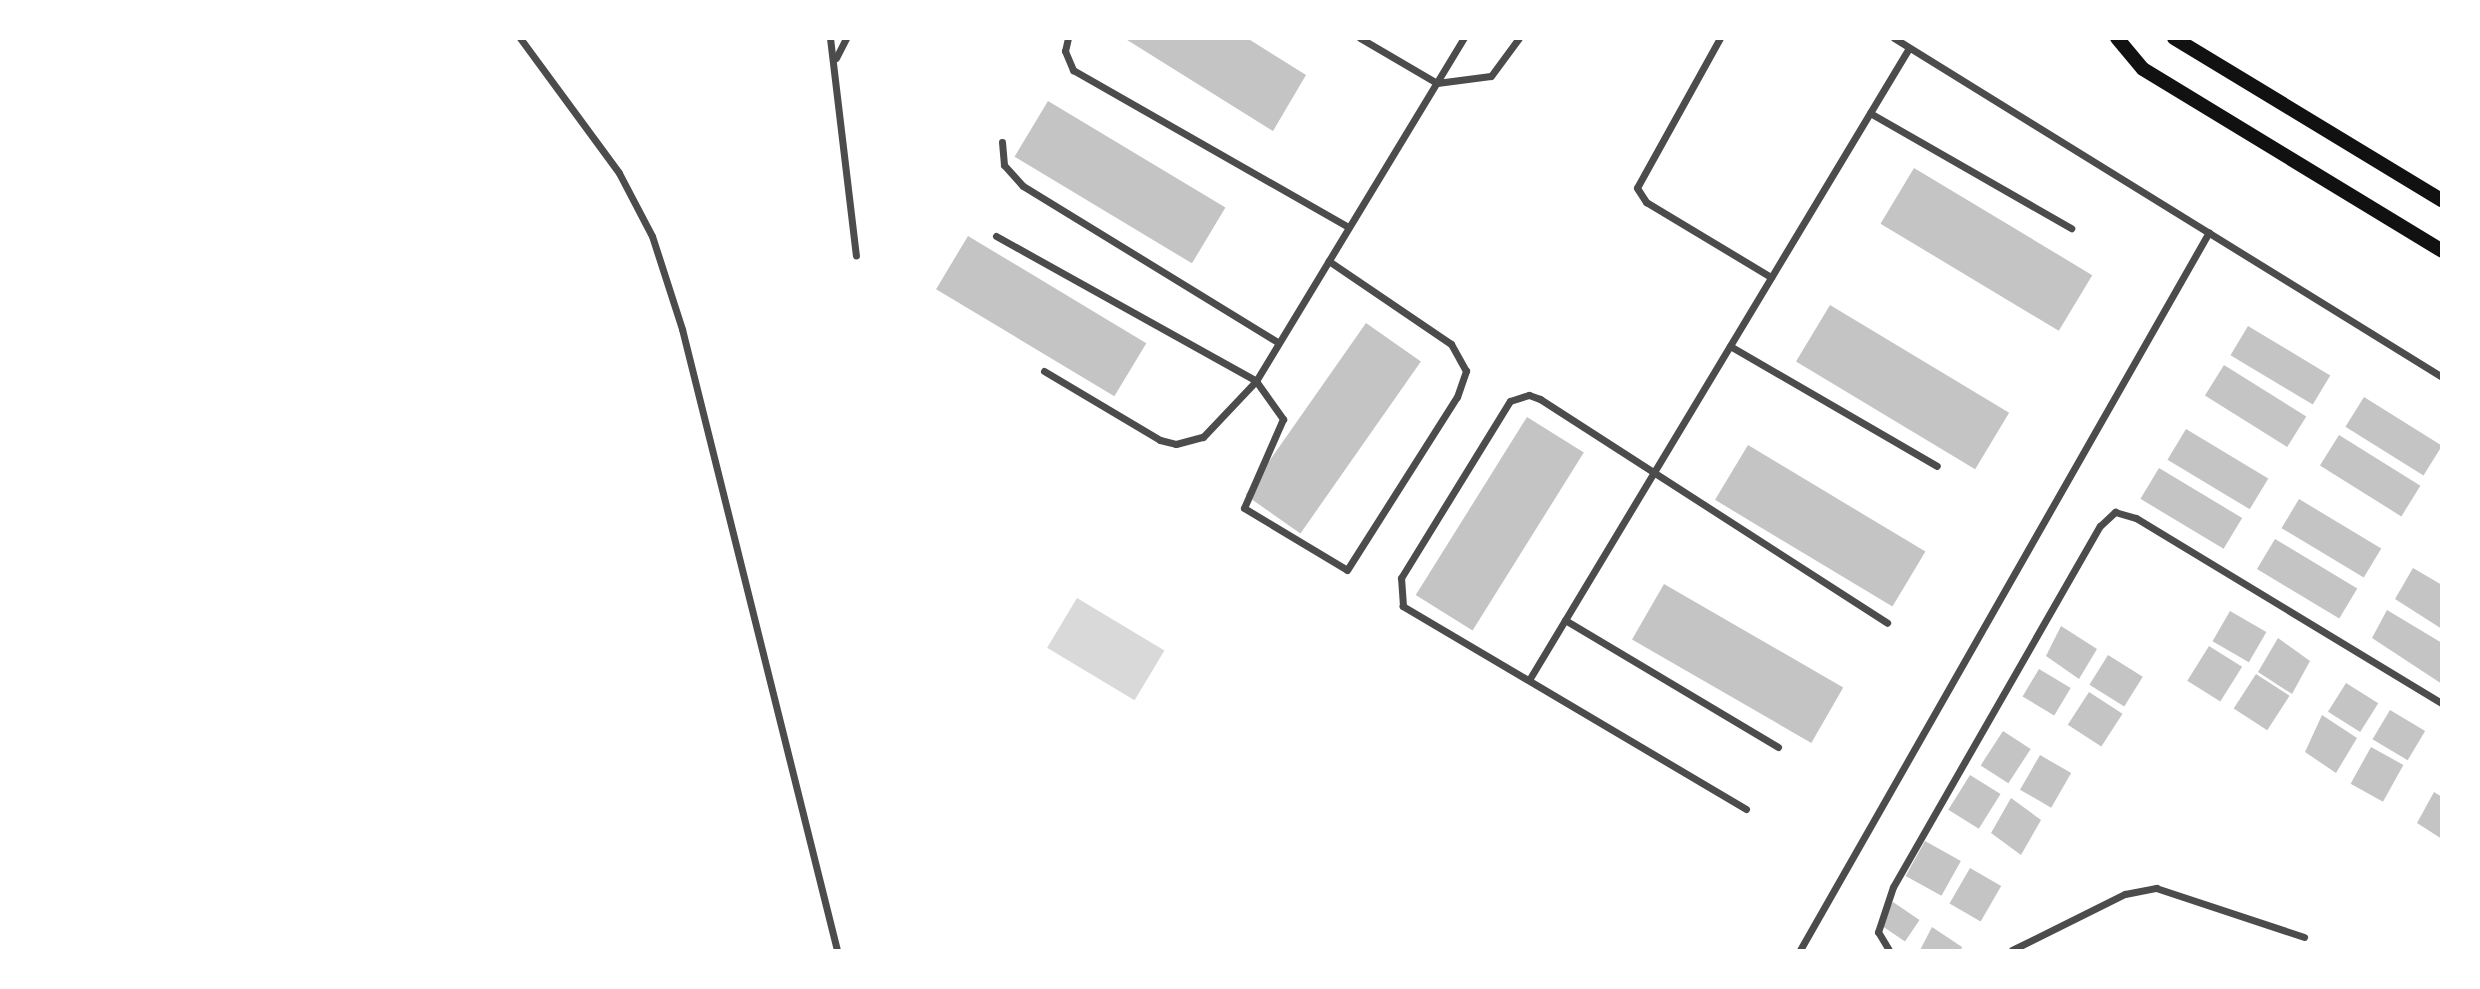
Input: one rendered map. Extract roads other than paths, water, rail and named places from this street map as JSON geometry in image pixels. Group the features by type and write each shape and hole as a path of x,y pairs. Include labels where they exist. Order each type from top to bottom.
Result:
{"main road":[{"path":"2117,38 2143,69 2441,251"},
{"path":"2174,38 2441,200"}],"street":[{"path":"520,38 619,173 652,236 682,328 837,950"},
{"path":"830,38 836,58 856,255"},
{"path":"836,58 846,38"},
{"path":"1069,38 1065,51 1073,71 1347,226"},
{"path":"1360,38 1437,83 1491,76 1519,38"},
{"path":"1044,371 1176,444 1203,437 1256,381 1329,261 1347,226 1464,38"},
{"path":"1720,38 1637,188 1646,202 1771,277"},
{"path":"1894,38 2441,377"},
{"path":"1529,680 1909,48"},
{"path":"1870,113 2071,228"},
{"path":"1002,142 1004,165 1023,186 1278,342"},
{"path":"1800,950 2209,232"},
{"path":"996,236 1256,381 1283,419 1244,508 1347,570 1457,397 1466,371 1451,344 1329,261"},
{"path":"1730,346 1937,466"},
{"path":"1746,809 1410,612 1399,597 1401,578 1501,414 1519,396 1541,399 1651,475 1887,623"},
{"path":"1889,950 1878,932 1880,913 2100,526 2115,512 2136,518 2441,703"},
{"path":"1565,620 1778,747"},
{"path":"2012,950 2125,894 2156,888 2304,937"}]}
